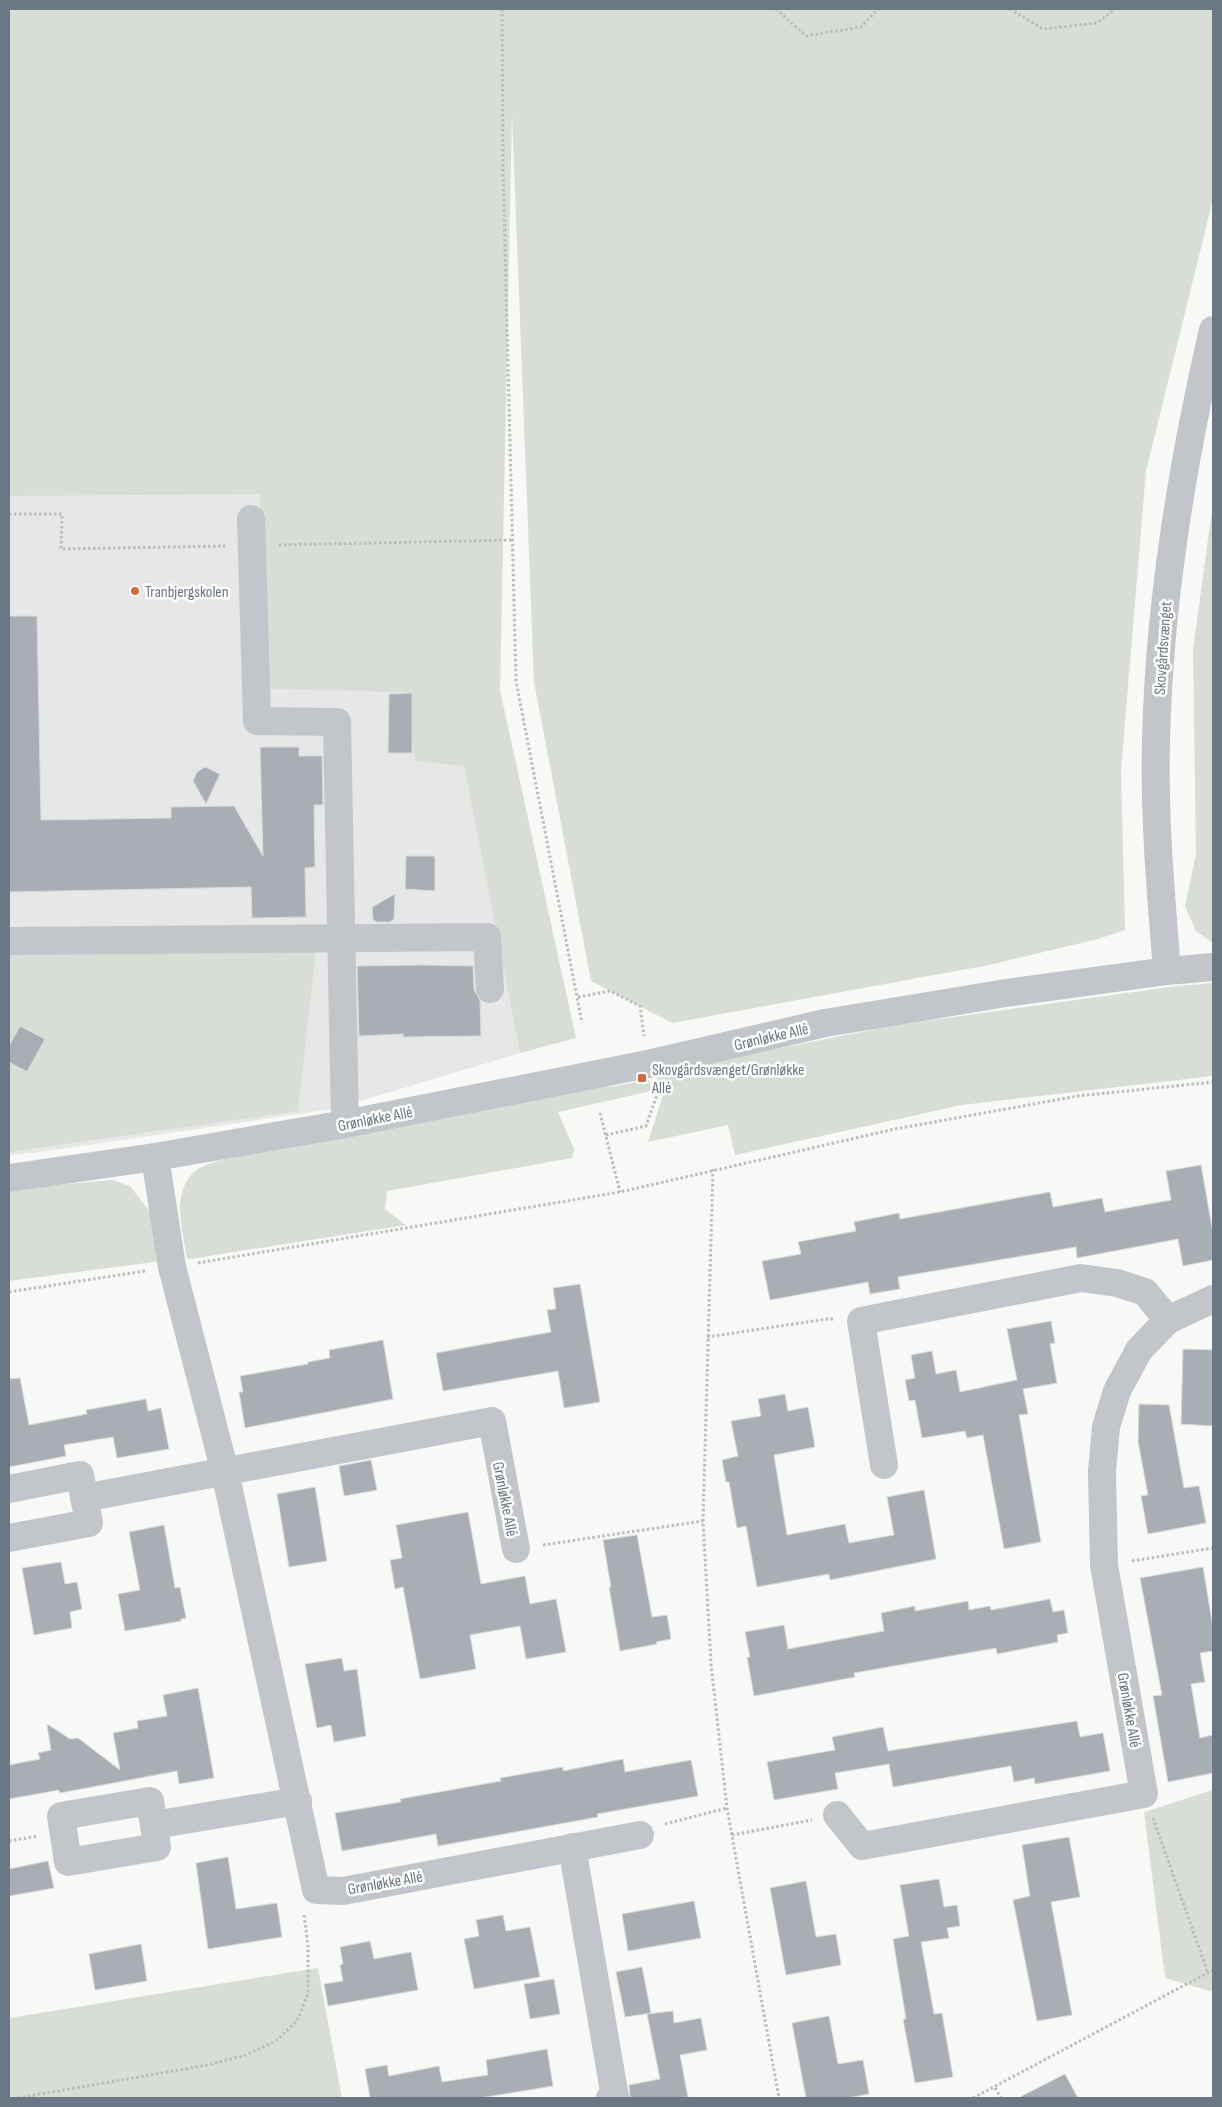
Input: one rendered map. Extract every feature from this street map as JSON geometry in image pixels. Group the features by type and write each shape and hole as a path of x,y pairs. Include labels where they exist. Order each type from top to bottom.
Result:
{"street":[{"name":"Skovgårdsvænget","path":"1167,971 1159,857 1156,741 1165,603 1193,415 1213,330"},
{"path":"250,519 257,721 337,722 345,1124"},
{"path":"9,941 487,938 490,989"},
{"name":"Grønløkke Allé","path":"9,1178 156,1157 345,1124 640,1066 825,1023 1006,993 1167,971 1213,967"},
{"path":"156,1157 172,1267 225,1472 316,1890"},
{"path":"884,1465 861,1321 1081,1278 1117,1283 1145,1292 1168,1320"},
{"name":"Grønløkke Allé","path":"1144,1794 1104,1565 1102,1470 1106,1427 1117,1391 1139,1350 1168,1320 1213,1299"},
{"name":"Grønløkke Allé","path":"84,1498 492,1421 516,1549"},
{"path":"9,1489 80,1475 88,1523 9,1538"},
{"path":"837,1815 862,1846 1144,1794"},
{"path":"154,1825 298,1801"},
{"name":"Grønløkke Allé","path":"316,1890 344,1891 640,1835"},
{"path":"572,1847 615,2096 610,2098"}],"path":[{"path":"502,9 503,167 516,681 582,1023"},
{"path":"776,9 806,36 861,26 878,9"},
{"path":"1010,9 1043,29 1096,23 1115,9"},
{"path":"9,1292 280,1250 620,1192 713,1169 894,1129 1069,1098 1213,1082"},
{"path":"600,1113 620,1192"},
{"path":"713,1169 703,1521 711,1664 727,1808 779,2098"},
{"path":"707,1337 827,1319 861,1321"},
{"path":"516,1549 703,1521"},
{"path":"1104,1565 1213,1548"},
{"path":"1144,1794 1208,1973"},
{"path":"640,1835 646,1829 727,1808"},
{"path":"732,1835 837,1815"},
{"path":"18,2098 202,2066 243,2056 276,2041 296,2021 308,1994 308,1945 303,1911 316,1890"},
{"path":"973,2098 995,2088 1213,1970"},
{"path":"995,2088 1001,2098"}],"shaded area":[{"name":"Tranbjergskolen","path":"9,9 432,9 264,689 406,691 415,761 464,766 520,1053 333,1109 9,1155"},
{"path":"9,9 1213,9 1213,199 1146,471 1121,770 1125,930 1098,939 989,965 672,1023 591,981 534,682 512,113 500,690 576,1038 520,1053 464,766 415,761 406,692 264,689 260,494 9,496"},
{"path":"1213,503 1213,943 1196,931 1185,906 1196,854 1193,649"},
{"path":"316,950 298,1111 9,1152 9,953"},
{"path":"1213,983 1213,1076 962,1105 735,1155 728,1125 648,1142 663,1095 656,1073 896,1025 1177,986"},
{"path":"649,1080 651,1091 558,1112 574,1149 572,1158 387,1191 385,1209 406,1225 187,1258 180,1212 183,1190 195,1171 206,1165 217,1161 608,1082 609,1087"},
{"path":"112,1180 130,1186 150,1212 162,1261 9,1281 9,1189"},
{"path":"1213,1790 1213,1992 1165,1978 1144,1812"},
{"path":"318,1968 342,2098 9,2098 9,2018"}],"building":[{"path":"9,616 37,616 41,820 171,818 171,807 234,806 263,856 260,747 299,747 299,756 322,756 323,805 314,805 315,867 305,868 306,917 252,918 251,887 9,892"},
{"path":"412,693 412,753 388,753 389,694"},
{"path":"205,767 220,774 206,804 193,781 197,772"},
{"path":"406,856 435,856 435,891 405,889"},
{"path":"395,894 394,919 390,922 377,922 373,920 372,907"},
{"path":"357,966 473,966 474,990 480,1000 481,1036 403,1037 403,1034 359,1036"},
{"path":"20,1026 45,1039 27,1072 9,1062 9,1046"},
{"path":"1201,1165 1213,1233 1213,1260 1183,1266 1178,1239 1077,1258 1076,1247 898,1277 900,1289 870,1294 868,1282 770,1300 762,1261 801,1254 798,1242 856,1231 854,1222 899,1213 900,1219 1050,1192 1053,1207 1102,1198 1105,1212 1171,1200 1166,1171"},
{"path":"580,1284 600,1402 564,1408 558,1371 443,1391 436,1353 551,1332 547,1310 556,1309 553,1288"},
{"path":"1051,1321 1055,1343 1050,1344 1057,1383 1023,1389 1028,1414 1019,1415 1041,1542 1004,1549 983,1435 967,1438 965,1431 922,1438 915,1400 909,1401 905,1380 915,1378 911,1355 932,1351 936,1374 956,1370 960,1392 1017,1380 1007,1329"},
{"path":"383,1340 393,1399 245,1428 239,1392 243,1392 240,1376 308,1364 308,1362 330,1358 329,1350"},
{"path":"1183,1349 1213,1350 1213,1426 1181,1424"},
{"path":"20,1378 29,1425 87,1414 86,1410 146,1399 148,1411 161,1408 169,1449 117,1458 113,1437 64,1445 66,1456 9,1467 9,1379"},
{"path":"785,1394 788,1411 808,1407 815,1447 774,1455 787,1535 845,1524 849,1543 894,1535 887,1497 924,1490 936,1559 830,1580 829,1574 757,1587 746,1526 737,1528 729,1482 726,1482 722,1460 738,1456 731,1421 761,1416 758,1399"},
{"path":"1139,1404 1169,1405 1184,1488 1199,1486 1206,1523 1148,1534 1141,1496 1148,1495 1138,1441"},
{"path":"371,1460 377,1490 344,1496 339,1466"},
{"path":"315,1487 327,1561 289,1567 277,1494"},
{"path":"468,1512 481,1584 525,1576 530,1604 556,1599 566,1652 526,1659 520,1626 470,1635 476,1669 420,1679 403,1587 395,1589 390,1560 402,1558 396,1525"},
{"path":"164,1525 175,1588 180,1587 186,1618 181,1619 181,1621 125,1631 118,1594 140,1590 129,1532"},
{"path":"637,1535 652,1617 667,1615 671,1639 656,1642 657,1644 620,1651 603,1540"},
{"path":"61,1562 65,1584 77,1582 82,1609 70,1612 72,1628 34,1635 22,1568"},
{"path":"1203,1567 1213,1628 1213,1651 1200,1653 1205,1682 1191,1684 1200,1738 1213,1735 1213,1773 1168,1782 1153,1696 1162,1695 1140,1578"},
{"path":"1050,1599 1053,1612 1064,1610 1068,1633 1057,1635 1058,1642 997,1654 996,1648 854,1673 855,1677 754,1696 747,1657 750,1657 745,1632 784,1625 788,1649 884,1631 881,1613 915,1606 915,1611 968,1601 969,1610 990,1606 991,1610"},
{"path":"342,1658 344,1671 357,1669 366,1736 334,1742 331,1725 317,1728 305,1664"},
{"path":"198,1688 214,1778 179,1784 177,1771 60,1793 59,1790 9,1799 9,1765 40,1759 38,1753 51,1750 47,1724 70,1739 78,1738 120,1770 113,1733 138,1728 137,1721 167,1716 163,1695"},
{"path":"1077,1721 1080,1737 1103,1733 1110,1771 1035,1784 1034,1778 1014,1782 1011,1766 893,1787 889,1764 835,1773 838,1789 774,1800 767,1762 835,1750 832,1737 883,1727 888,1751"},
{"path":"623,1759 625,1772 691,1760 698,1796 597,1814 598,1817 438,1846 436,1834 342,1851 335,1813 401,1802 400,1799 501,1781 500,1778 563,1767 563,1771"},
{"path":"1069,1837 1080,1897 1051,1902 1072,2015 1037,2021 1013,1900 1030,1896 1022,1845"},
{"path":"228,1857 236,1909 277,1903 282,1937 208,1949 196,1863"},
{"path":"48,1861 54,1888 9,1896 9,1869"},
{"path":"939,1879 944,1907 957,1905 960,1926 947,1928 949,1938 921,1942 934,2014 942,2013 953,2077 915,2083 903,2019 906,2019 893,1939 909,1936 900,1885"},
{"path":"806,1881 816,1937 836,1934 841,1965 786,1975 770,1888"},
{"path":"694,1901 701,1938 628,1951 622,1914"},
{"path":"503,1915 506,1931 530,1927 540,1977 474,1989 464,1939 479,1936 476,1920"},
{"path":"370,1941 374,1959 411,1952 418,1990 328,2006 324,1984 343,1981 340,1965 343,1964 340,1947"},
{"path":"141,1944 147,1981 95,1990 89,1954"},
{"path":"642,1967 651,2013 625,2017 616,1972"},
{"path":"554,1979 560,2014 530,2019 524,1984"},
{"path":"673,2011 674,2023 701,2018 707,2050 680,2055 688,2098 630,2098 629,2085 660,2079 647,2014"},
{"path":"829,2016 838,2064 863,2060 869,2094 848,2098 806,2098 792,2023"},
{"path":"547,2049 553,2086 480,2098 370,2098 365,2069 387,2065 389,2076 439,2066 442,2082 488,2075 486,2060"},
{"path":"1065,2074 1078,2098 1018,2098"}],"place":[{"name":"Tranbjergskolen","path":"135,591"},
{"name":"Skovgårdsvænget/Grønløkke Allé","path":"642,1078"}]}
